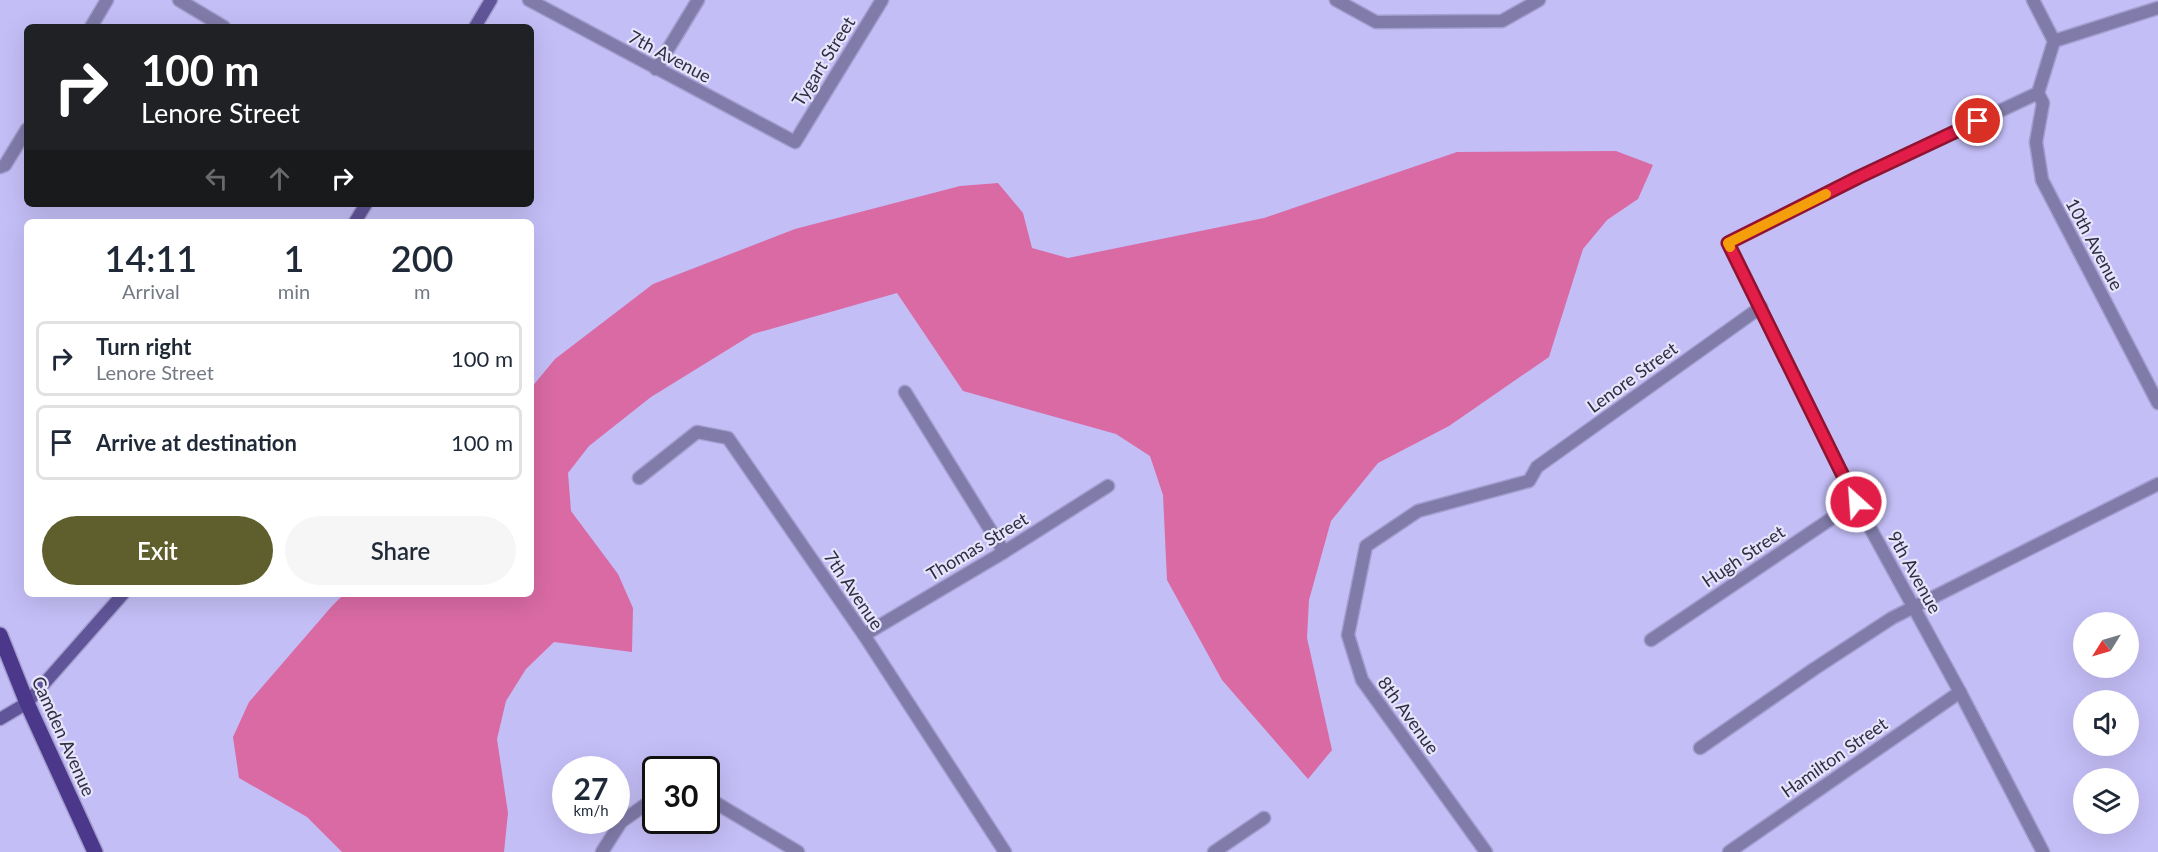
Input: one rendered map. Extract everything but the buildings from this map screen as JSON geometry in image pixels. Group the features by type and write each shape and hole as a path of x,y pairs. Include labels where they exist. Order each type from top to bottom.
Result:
{"main road":[{"path":"477,24 491,0"},
{"path":"0,719 27,704 120,597"},
{"name":"Camden Avenue","path":"0,635 27,704 95,852"}],"street":[{"path":"93,24 107,0"},
{"path":"179,0 219,24"},
{"name":"7th Avenue","path":"529,0 795,142"},
{"path":"656,69 698,0"},
{"name":"Tygart Street","path":"795,142 882,0"},
{"path":"1336,0 1376,22 1502,21 1539,0"},
{"path":"2033,0 2054,41 2038,93"},
{"path":"2054,41 2158,8"},
{"name":"9th Avenue","path":"2038,93 1859,177 1728,243 1856,502 1960,692 2043,852"},
{"name":"10th Avenue","path":"2038,93 2043,103 2036,142 2042,180 2158,403"},
{"path":"0,167 5,165 24,134"},
{"name":"Lenore Street","path":"1529,481 1537,467 1761,307"},
{"path":"905,392 1004,552"},
{"name":"7th Avenue","path":"639,478 696,432 728,438 864,635 1005,852"},
{"name":"8th Avenue","path":"1486,852 1362,680 1348,635 1366,546 1418,512 1529,481"},
{"path":"1700,748 1892,618 2158,484"},
{"name":"Thomas Street","path":"864,635 1004,552 1108,486"},
{"name":"Hugh Street","path":"1651,640 1856,502"},
{"name":"Hamilton Street","path":"1729,852 1960,692"},
{"path":"720,805 798,852"},
{"path":"602,852 621,822 642,807"},
{"path":"1214,852 1264,818"}],"shaded area":[{"path":"1616,151 1653,165 1638,199 1607,220 1583,249 1549,357 1449,426 1378,463 1331,521 1309,600 1307,638 1332,750 1308,779 1222,680 1167,580 1163,495 1150,456 1116,434 963,391 897,293 753,334 651,397 589,446 568,473 571,511 618,574 633,608 632,652 554,642 526,669 506,701 497,739 508,813 504,852 342,852 307,817 239,778 233,737 249,702 341,597 534,597 534,384 555,359 653,284 795,229 960,186 998,183 1023,213 1032,248 1068,258 1264,218 1457,152"}],"slow traffic":[{"path":"1730,247 1728,243 1826,194"}],"route":[{"path":"1856,502 1728,243 1859,177 1978,121"}]}
